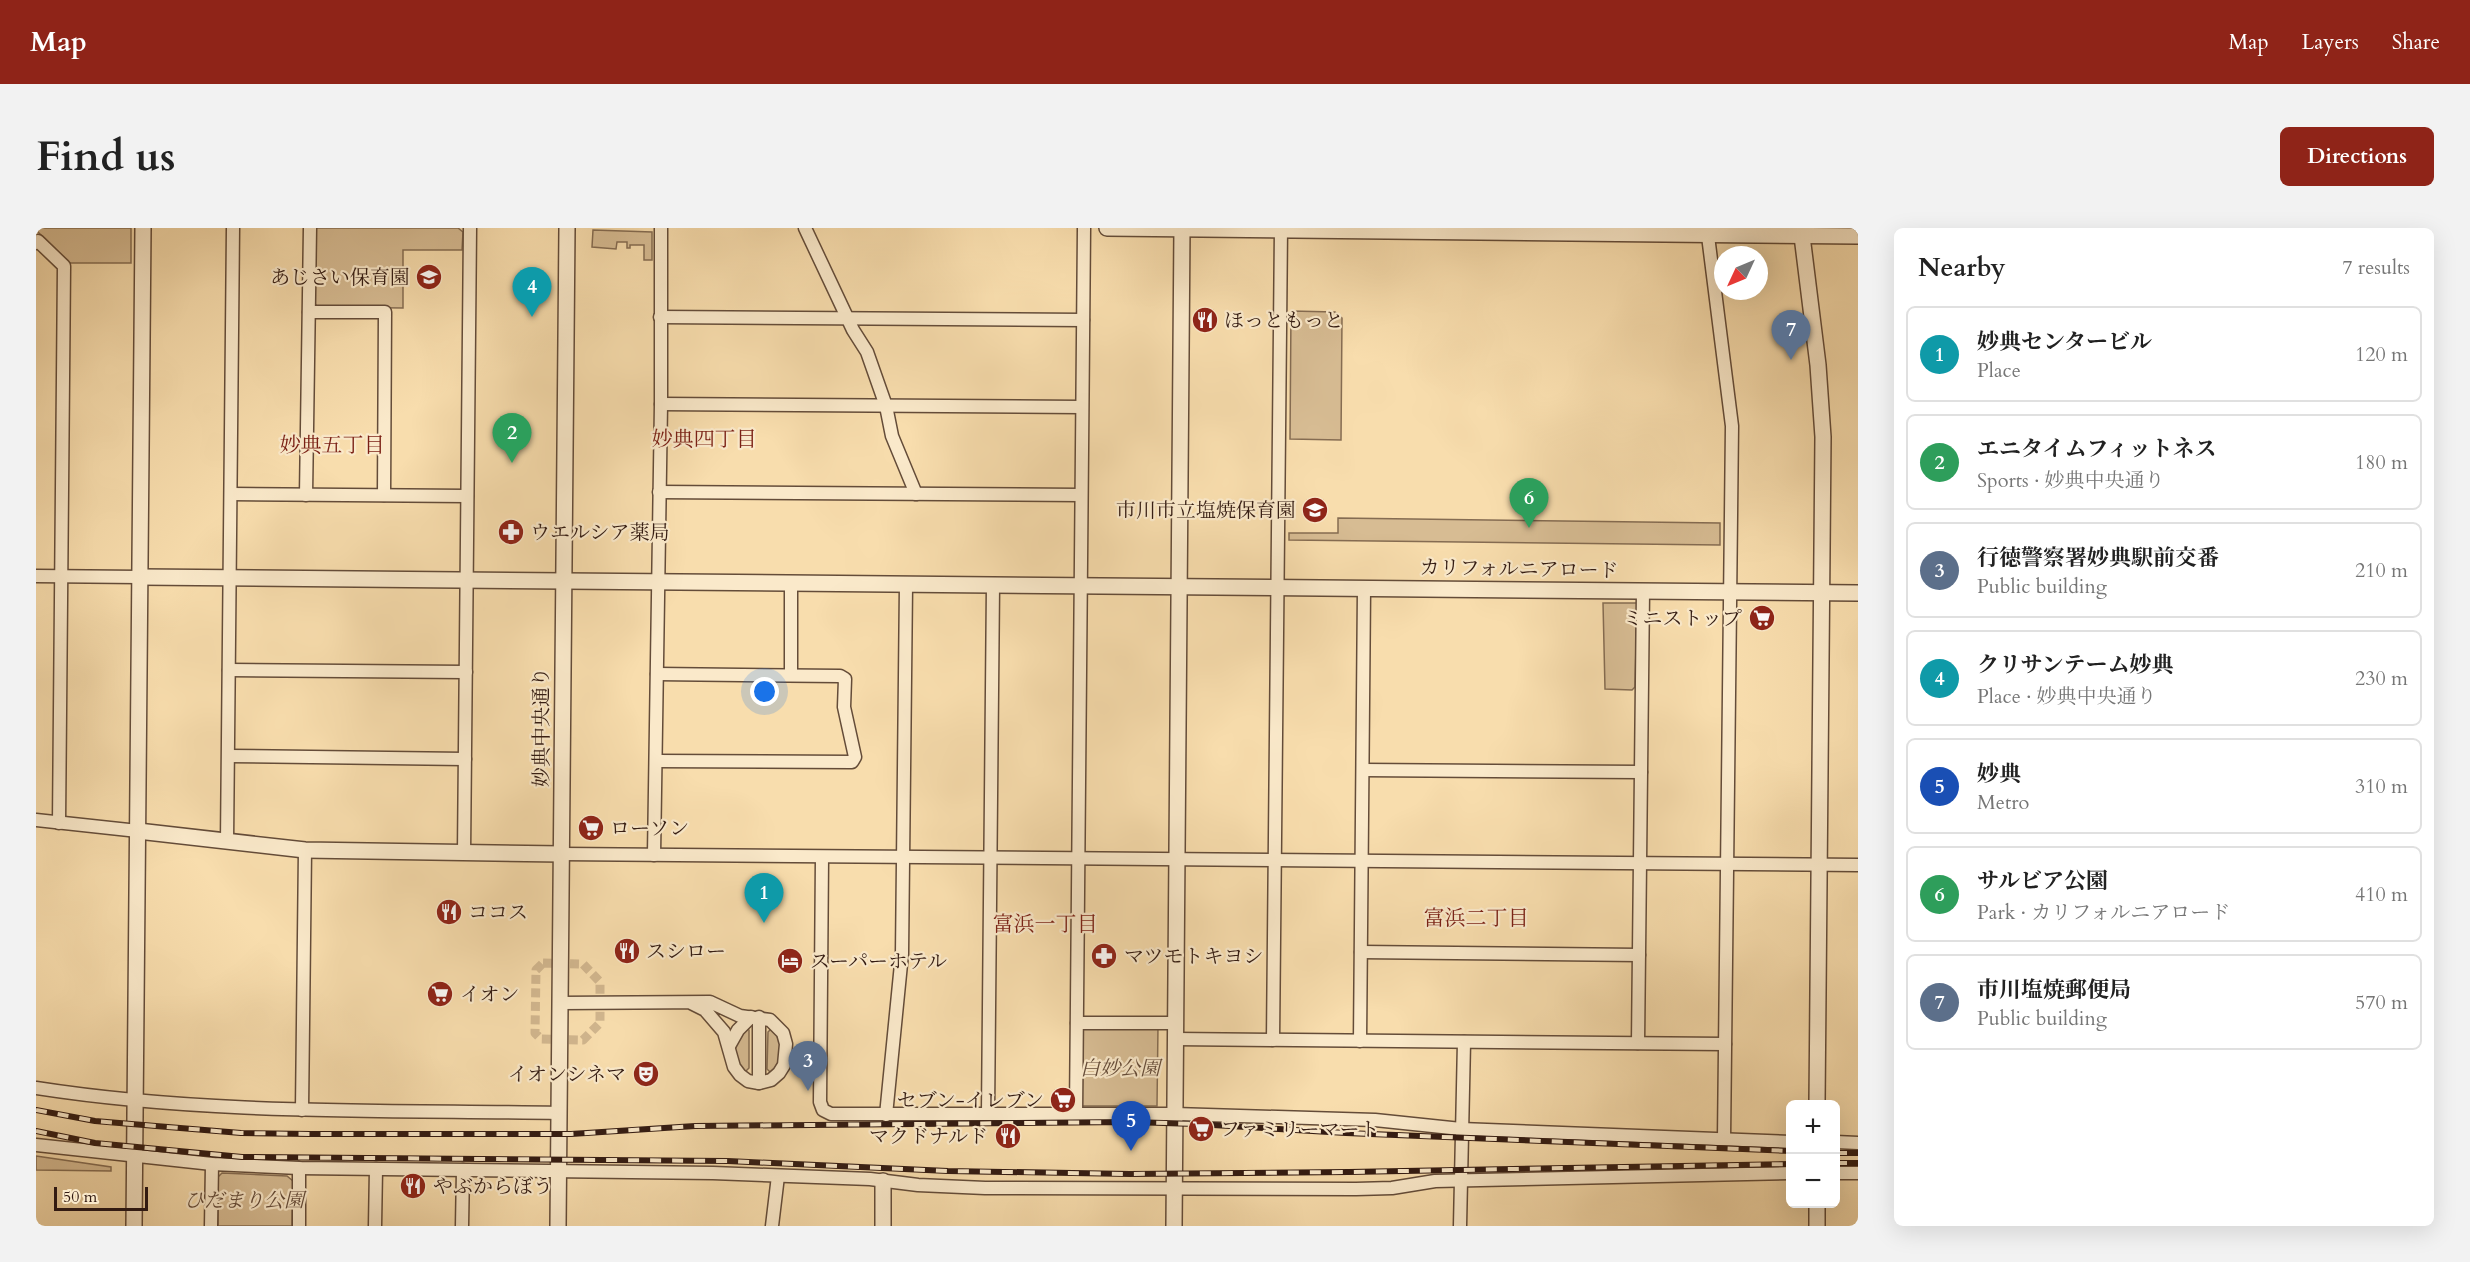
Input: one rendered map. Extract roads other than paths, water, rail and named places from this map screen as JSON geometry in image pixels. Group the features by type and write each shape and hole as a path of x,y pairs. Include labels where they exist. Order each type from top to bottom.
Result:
{"street":[{"path":"134,1226 143,228"},
{"path":"227,842 233,228"},
{"path":"306,495 310,228"},
{"path":"464,853 470,228"},
{"name":"妙典中央通り","path":"558,1226 567,228"},
{"path":"654,855 661,404 661,228"},
{"path":"805,228 867,352 886,406 892,436 916,494"},
{"path":"1076,1114 1084,228"},
{"path":"1107,228 1801,232 1858,236"},
{"path":"1174,1226 1182,228"},
{"path":"1273,1040 1281,229"},
{"path":"1707,231 1732,426 1724,1139"},
{"path":"1801,232 1822,408 1817,1100"},
{"path":"36,243 38,241 64,266 59,822"},
{"path":"309,312 385,312 384,495"},
{"path":"660,317 1083,320"},
{"path":"661,404 1081,407"},
{"path":"659,492 1081,495"},
{"path":"231,494 467,496"},
{"path":"36,576 140,577"},
{"name":"カリフォルニアロード","path":"140,577 1858,592"},
{"path":"791,583 791,675"},
{"path":"886,1115 902,954 906,585"},
{"path":"988,1114 993,585"},
{"path":"1360,1041 1364,589"},
{"path":"1638,1043 1643,591"},
{"path":"229,670 466,672"},
{"path":"656,761 852,762 855,757 844,707 845,680 840,676 657,674"},
{"path":"229,756 465,759"},
{"path":"1363,770 1641,772"},
{"path":"36,820 304,850 990,859 1858,865"},
{"path":"302,1110 304,850"},
{"path":"822,857 820,1102 823,1110 831,1114 1175,1114 1375,1120 1461,1129 1786,1142"},
{"path":"1361,952 1639,955"},
{"path":"561,1003 710,1002 740,1016 771,1020 783,1033 787,1053 779,1073 771,1080 759,1083 748,1081 740,1075 734,1068 724,1032 705,1010 691,1003"},
{"path":"729,1046 738,1030 755,1017"},
{"path":"755,1017 759,1083"},
{"path":"1077,1023 1176,1023"},
{"path":"1175,1040 1725,1044"},
{"path":"1460,1226 1464,1042"},
{"path":"36,1088 239,1109 559,1113"},
{"path":"1840,1143 1858,1143"},
{"path":"36,1145 212,1164 299,1168 778,1176 985,1188 1356,1189 1460,1180 1786,1173"},
{"path":"211,1226 212,1164"},
{"path":"298,1226 299,1168"},
{"path":"375,1226 376,1169"},
{"path":"462,1226 463,1170"},
{"path":"1840,1173 1858,1173"},
{"path":"772,1226 778,1176"},
{"path":"883,1181 883,1226"},
{"path":"1817,1208 1817,1226"}],"tunnel":[{"path":"543,963 583,964 600,982 600,1023 583,1040 541,1039 535,1033 536,970 543,963"}],"railway":[{"path":"36,1110 95,1121 241,1133 571,1134 695,1126 1131,1122 1786,1151"},
{"path":"36,1131 95,1143 242,1157 728,1161 948,1171 1130,1174 1786,1164"},
{"path":"1840,1153 1858,1153"},
{"path":"1840,1163 1858,1163"}],"place":[{"name":"あじさい保育園","path":"429,277"},
{"name":"クリサンテーム妙典","path":"532,317"},
{"name":"ほっともっと","path":"1205,320"},
{"name":"市川塩焼郵便局","path":"1791,360"},
{"name":"エニタイムフィットネス","path":"512,463"},
{"name":"市川市立塩焼保育園","path":"1315,510"},
{"name":"サルビア公園","path":"1529,528"},
{"name":"ウエルシア薬局","path":"511,532"},
{"name":"ミニストップ","path":"1762,618"},
{"name":"ローソン","path":"591,828"},
{"name":"ココス","path":"449,912"},
{"name":"妙典センタービル","path":"764,923"},
{"name":"スシロー","path":"627,951"},
{"name":"マツモトキヨシ","path":"1104,956"},
{"name":"スーパーホテル","path":"790,961"},
{"name":"イオン","path":"440,994"},
{"name":"イオンシネマ","path":"646,1074"},
{"name":"行徳警察署妙典駅前交番","path":"808,1091"},
{"name":"セブン-イレブン","path":"1063,1100"},
{"name":"ファミリーマート","path":"1201,1129"},
{"name":"マクドナルド","path":"1008,1136"},
{"name":"妙典","path":"1131,1151"},
{"name":"やぶからぼう","path":"413,1186"}],"district":[{"name":"妙典四丁目","path":"704,439"},
{"name":"妙典五丁目","path":"332,445"},
{"name":"富浜二丁目","path":"1476,918"},
{"name":"富浜一丁目","path":"1045,924"}],"park label":[{"name":"白妙公園","path":"1120,1068"},
{"name":"ひだまり公園","path":"244,1200"}]}
